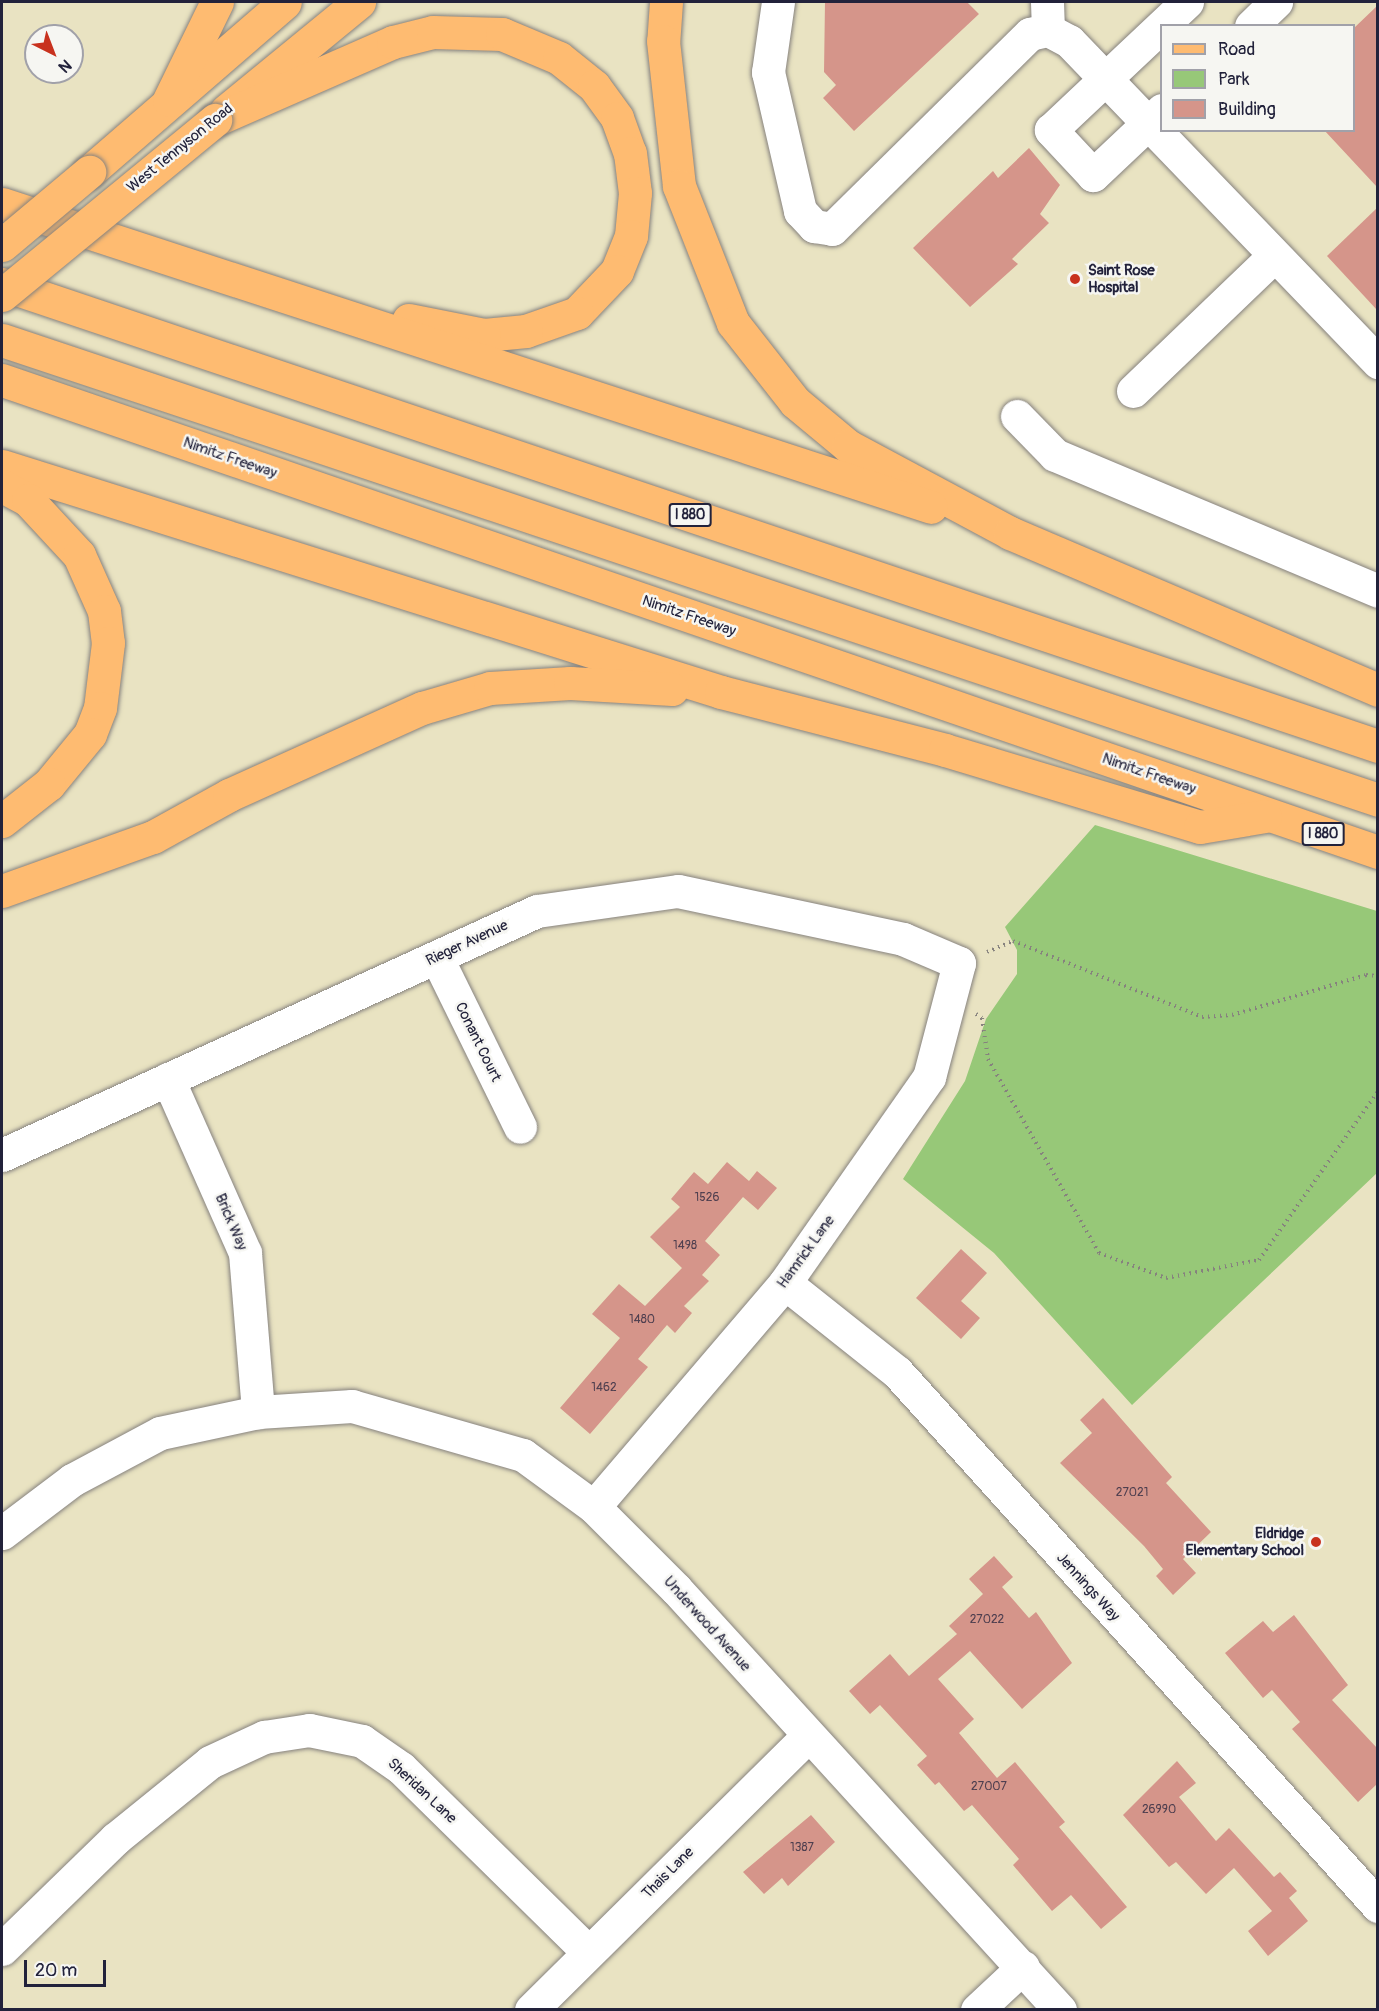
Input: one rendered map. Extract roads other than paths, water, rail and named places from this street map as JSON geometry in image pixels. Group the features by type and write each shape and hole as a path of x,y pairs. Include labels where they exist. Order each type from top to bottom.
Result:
{"main road":[{"path":"169,100 217,2"},
{"path":"2,245 285,2"},
{"name":"West Tennyson Road","path":"2,295 358,2"},
{"path":"666,2 664,51 679,186 733,323 795,402 848,446 1010,533 1377,690"},
{"path":"215,120 393,42 433,32 484,32 501,34 558,58 594,86 617,118 630,153 635,193 631,236 617,271 577,313 555,324 484,335 259,290"},
{"path":"2,204 259,290 1010,533"},
{"name":"I 880","path":"2,284 1377,746"},
{"path":"2,340 1377,800"},
{"name":"Nimitz Freeway","path":"2,380 1377,852"},
{"path":"2,466 721,692 945,750 1200,827 1269,816"},
{"path":"2,486 28,500 79,555 104,611 108,643 100,708 90,734 49,784 2,821"},
{"path":"2,891 153,837 229,795 422,708 490,688 570,683 721,692"}],"street":[{"path":"778,2 768,72 800,211 814,226 832,229 1047,16 1104,80 1153,117 1093,175 1051,130 1104,80 1160,27"},
{"path":"1164,24 1187,2"},
{"path":"1253,24 1276,2"},
{"path":"1166,132 1274,256 1377,362"},
{"path":"1133,391 1274,256"},
{"path":"1017,416 1055,455 1377,591"},
{"name":"Rieger Avenue","path":"2,1155 537,911 678,891 903,939 959,963"},
{"name":"Conant Court","path":"436,958 520,1127"},
{"name":"Hamrick Lane","path":"594,1507 785,1283 929,1077 959,963"},
{"name":"Brick Way","path":"168,1079 245,1253 258,1412"},
{"name":"Jennings Way","path":"785,1283 897,1372 1377,1906"},
{"name":"Underwood Avenue","path":"2,1533 72,1480 160,1433 258,1412 352,1406 443,1429 522,1455 594,1507 676,1589 807,1737 1023,1967 1060,2010"},
{"name":"Sheridan Lane","path":"2,1949 115,1839 210,1762 264,1737 309,1730 362,1741 401,1768 588,1952"},
{"name":"Thais Lane","path":"531,2010 807,1737"},
{"path":"977,2010 1023,1967"}],"place":[{"name":"Saint Rose Hospital","path":"1075,279"},
{"name":"Eldridge Elementary School","path":"1316,1542"}]}
